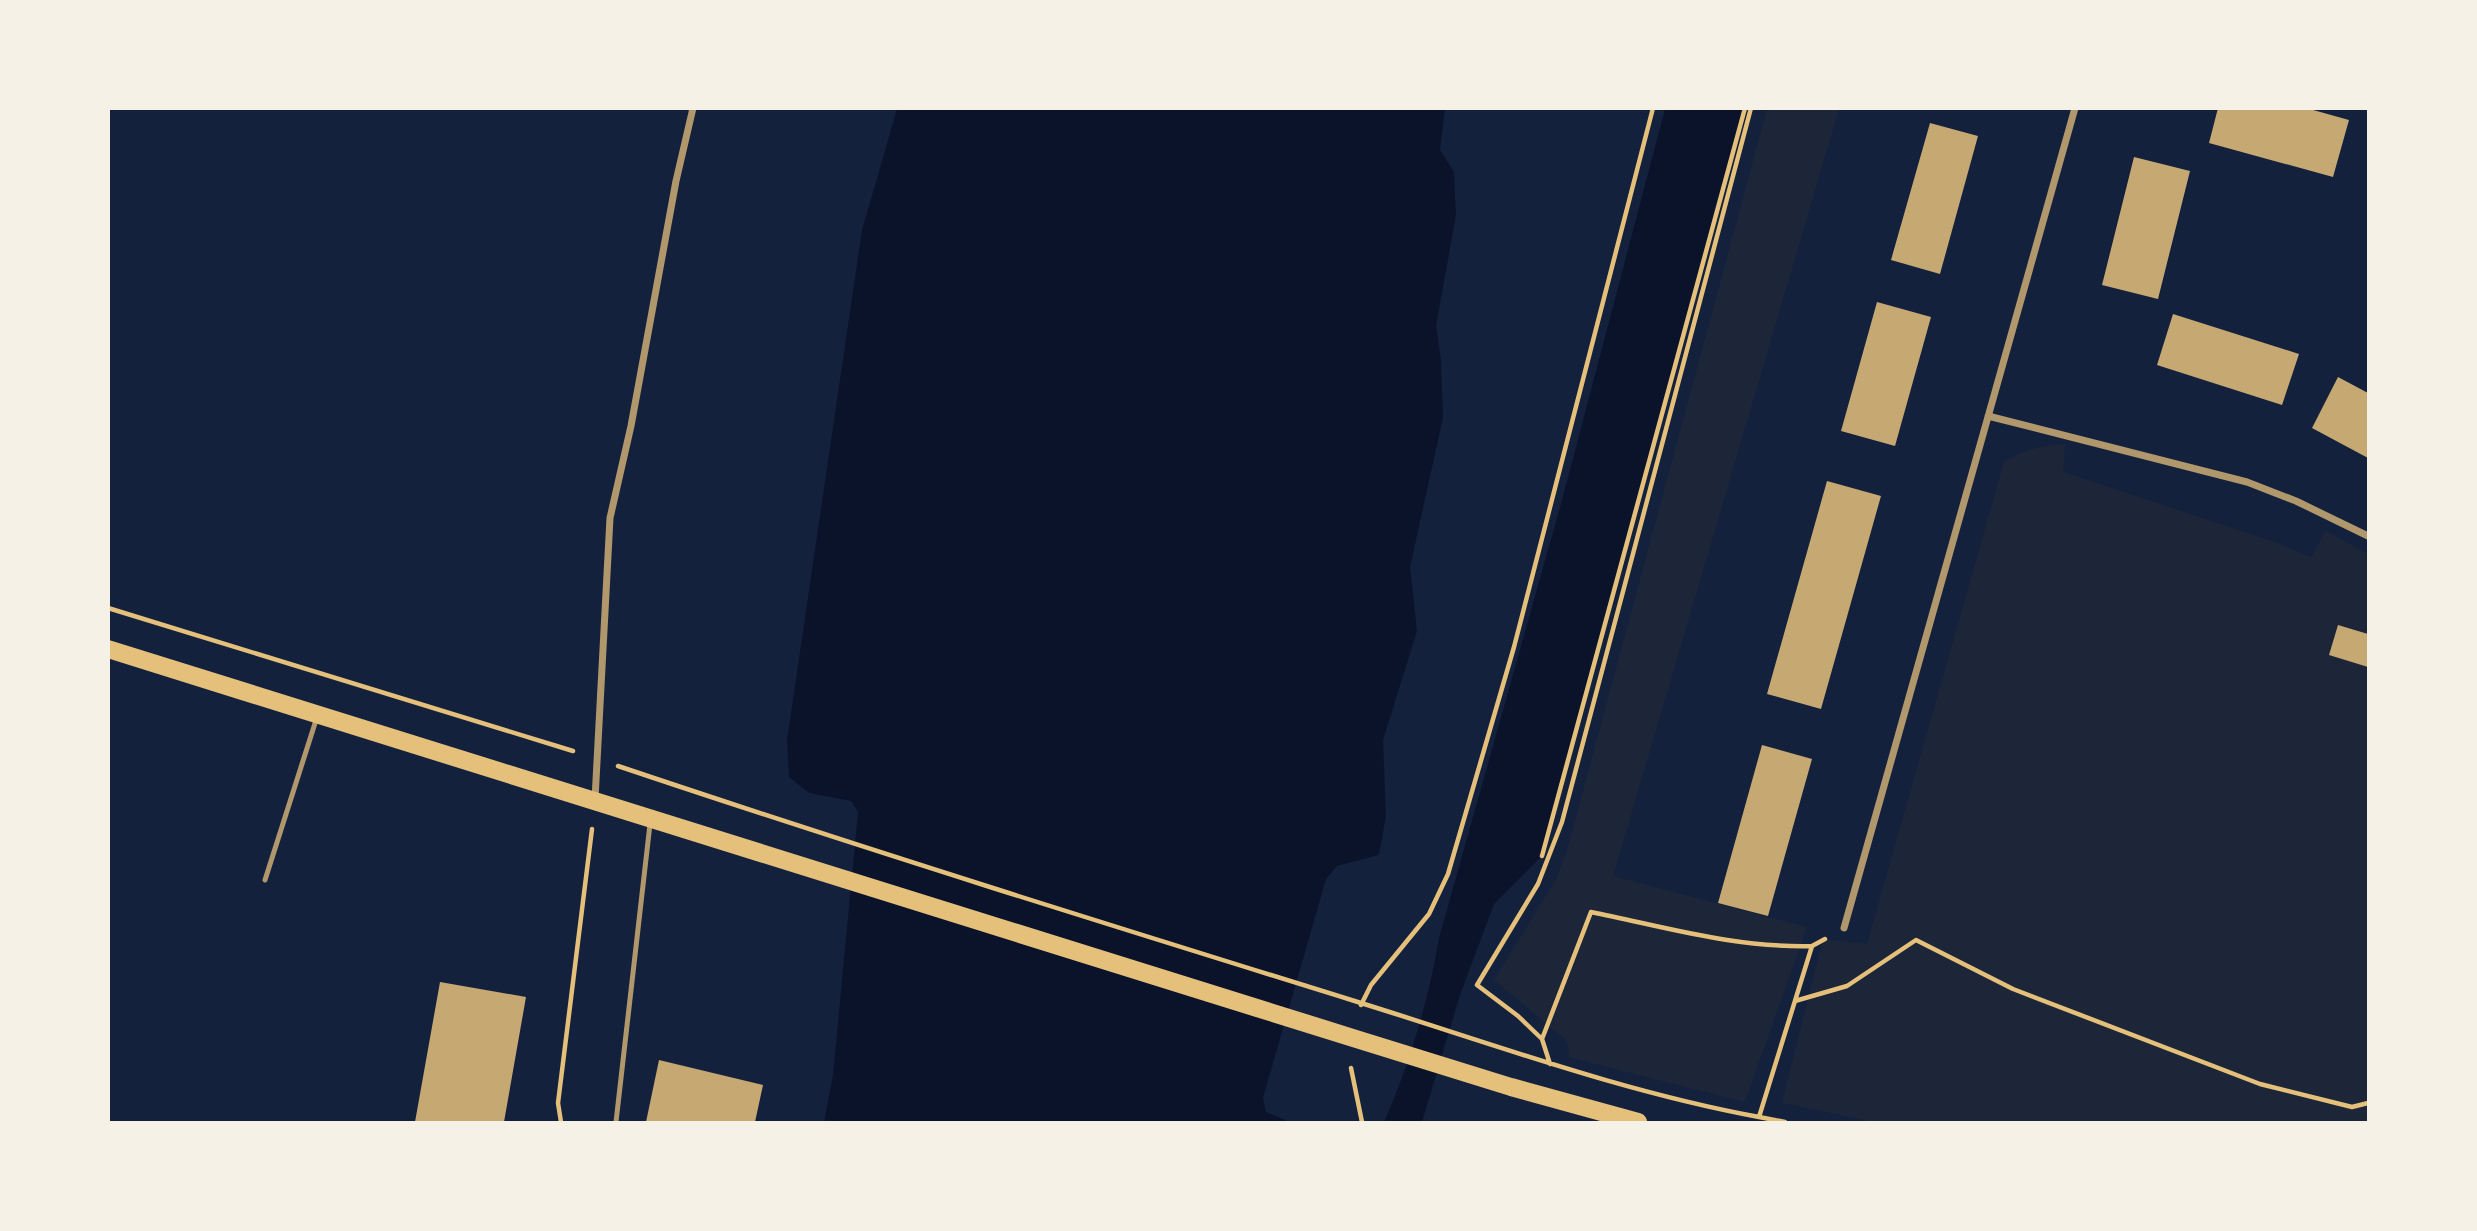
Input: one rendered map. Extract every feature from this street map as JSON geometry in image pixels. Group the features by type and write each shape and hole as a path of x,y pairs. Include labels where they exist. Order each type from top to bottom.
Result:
{"main road":[{"path":"108,649 1335,1033 1511,1087 1638,1122"}],"street":[{"path":"595,801 610,518 631,426 676,181 693,108"},
{"path":"1844,928 2075,108"},
{"path":"1988,416 2247,482 2297,501 2368,536"}],"lane":[{"path":"265,880 318,714"},
{"path":"616,1122 651,817"}],"path":[{"path":"1362,1003 1371,985 1429,914 1448,874 1514,648 1653,108"},
{"path":"1542,856 1745,108"},
{"path":"1550,1064 1542,1039 1518,1016 1477,985 1538,884 1562,822 1751,108"},
{"path":"108,608 597,758 837,839 1520,1055 1708,1107 1785,1122"},
{"path":"561,1122 558,1104 595,801"},
{"path":"1542,1039 1591,912 1721,940 1774,947 1812,946 1844,928"},
{"path":"1795,1001 1847,986 1916,940 2013,989 2260,1084 2352,1107 2368,1103"},
{"path":"1759,1117 1812,946"},
{"path":"1353,1038 1349,1051 1362,1122"}],"shaded area":[{"path":"897,109 1445,109 1440,150 1454,172 1456,215 1436,326 1441,360 1443,418 1410,567 1417,631 1383,740 1386,816 1379,855 1337,866 1326,879 1263,1098 1266,1112 1290,1122 824,1122 833,1075 858,812 851,801 809,793 789,777 787,740 862,230"},
{"path":"1665,109 1745,109 1542,856 1494,904 1460,995 1422,1122 1384,1122 1410,1055 1424,1009 1439,938 1561,504"},
{"path":"1767,109 1839,109 1613,876 1807,927 1745,1102 1568,1057 1569,1048 1565,1039 1494,980 1556,879 1567,850"},
{"path":"2065,444 2063,472 2278,543 2311,557 2326,531 2368,554 2368,1122 1874,1122 1782,1103 1823,939 1867,944 2004,462 2034,449"}],"building":[{"path":"2218,108 2306,108 2349,120 2333,177 2209,143"},
{"path":"1930,123 1978,136 1940,274 1891,260"},
{"path":"2134,157 2190,171 2158,299 2102,285"},
{"path":"1877,302 1931,317 1895,446 1841,431"},
{"path":"2173,314 2299,354 2282,405 2157,365"},
{"path":"2338,377 2368,393 2368,458 2312,428"},
{"path":"1827,481 1881,496 1821,709 1767,694"},
{"path":"2338,625 2368,634 2368,667 2329,655"},
{"path":"1762,745 1812,759 1768,916 1718,903"},
{"path":"440,982 526,997 504,1122 415,1122"},
{"path":"659,1060 763,1085 755,1122 646,1122"}]}
